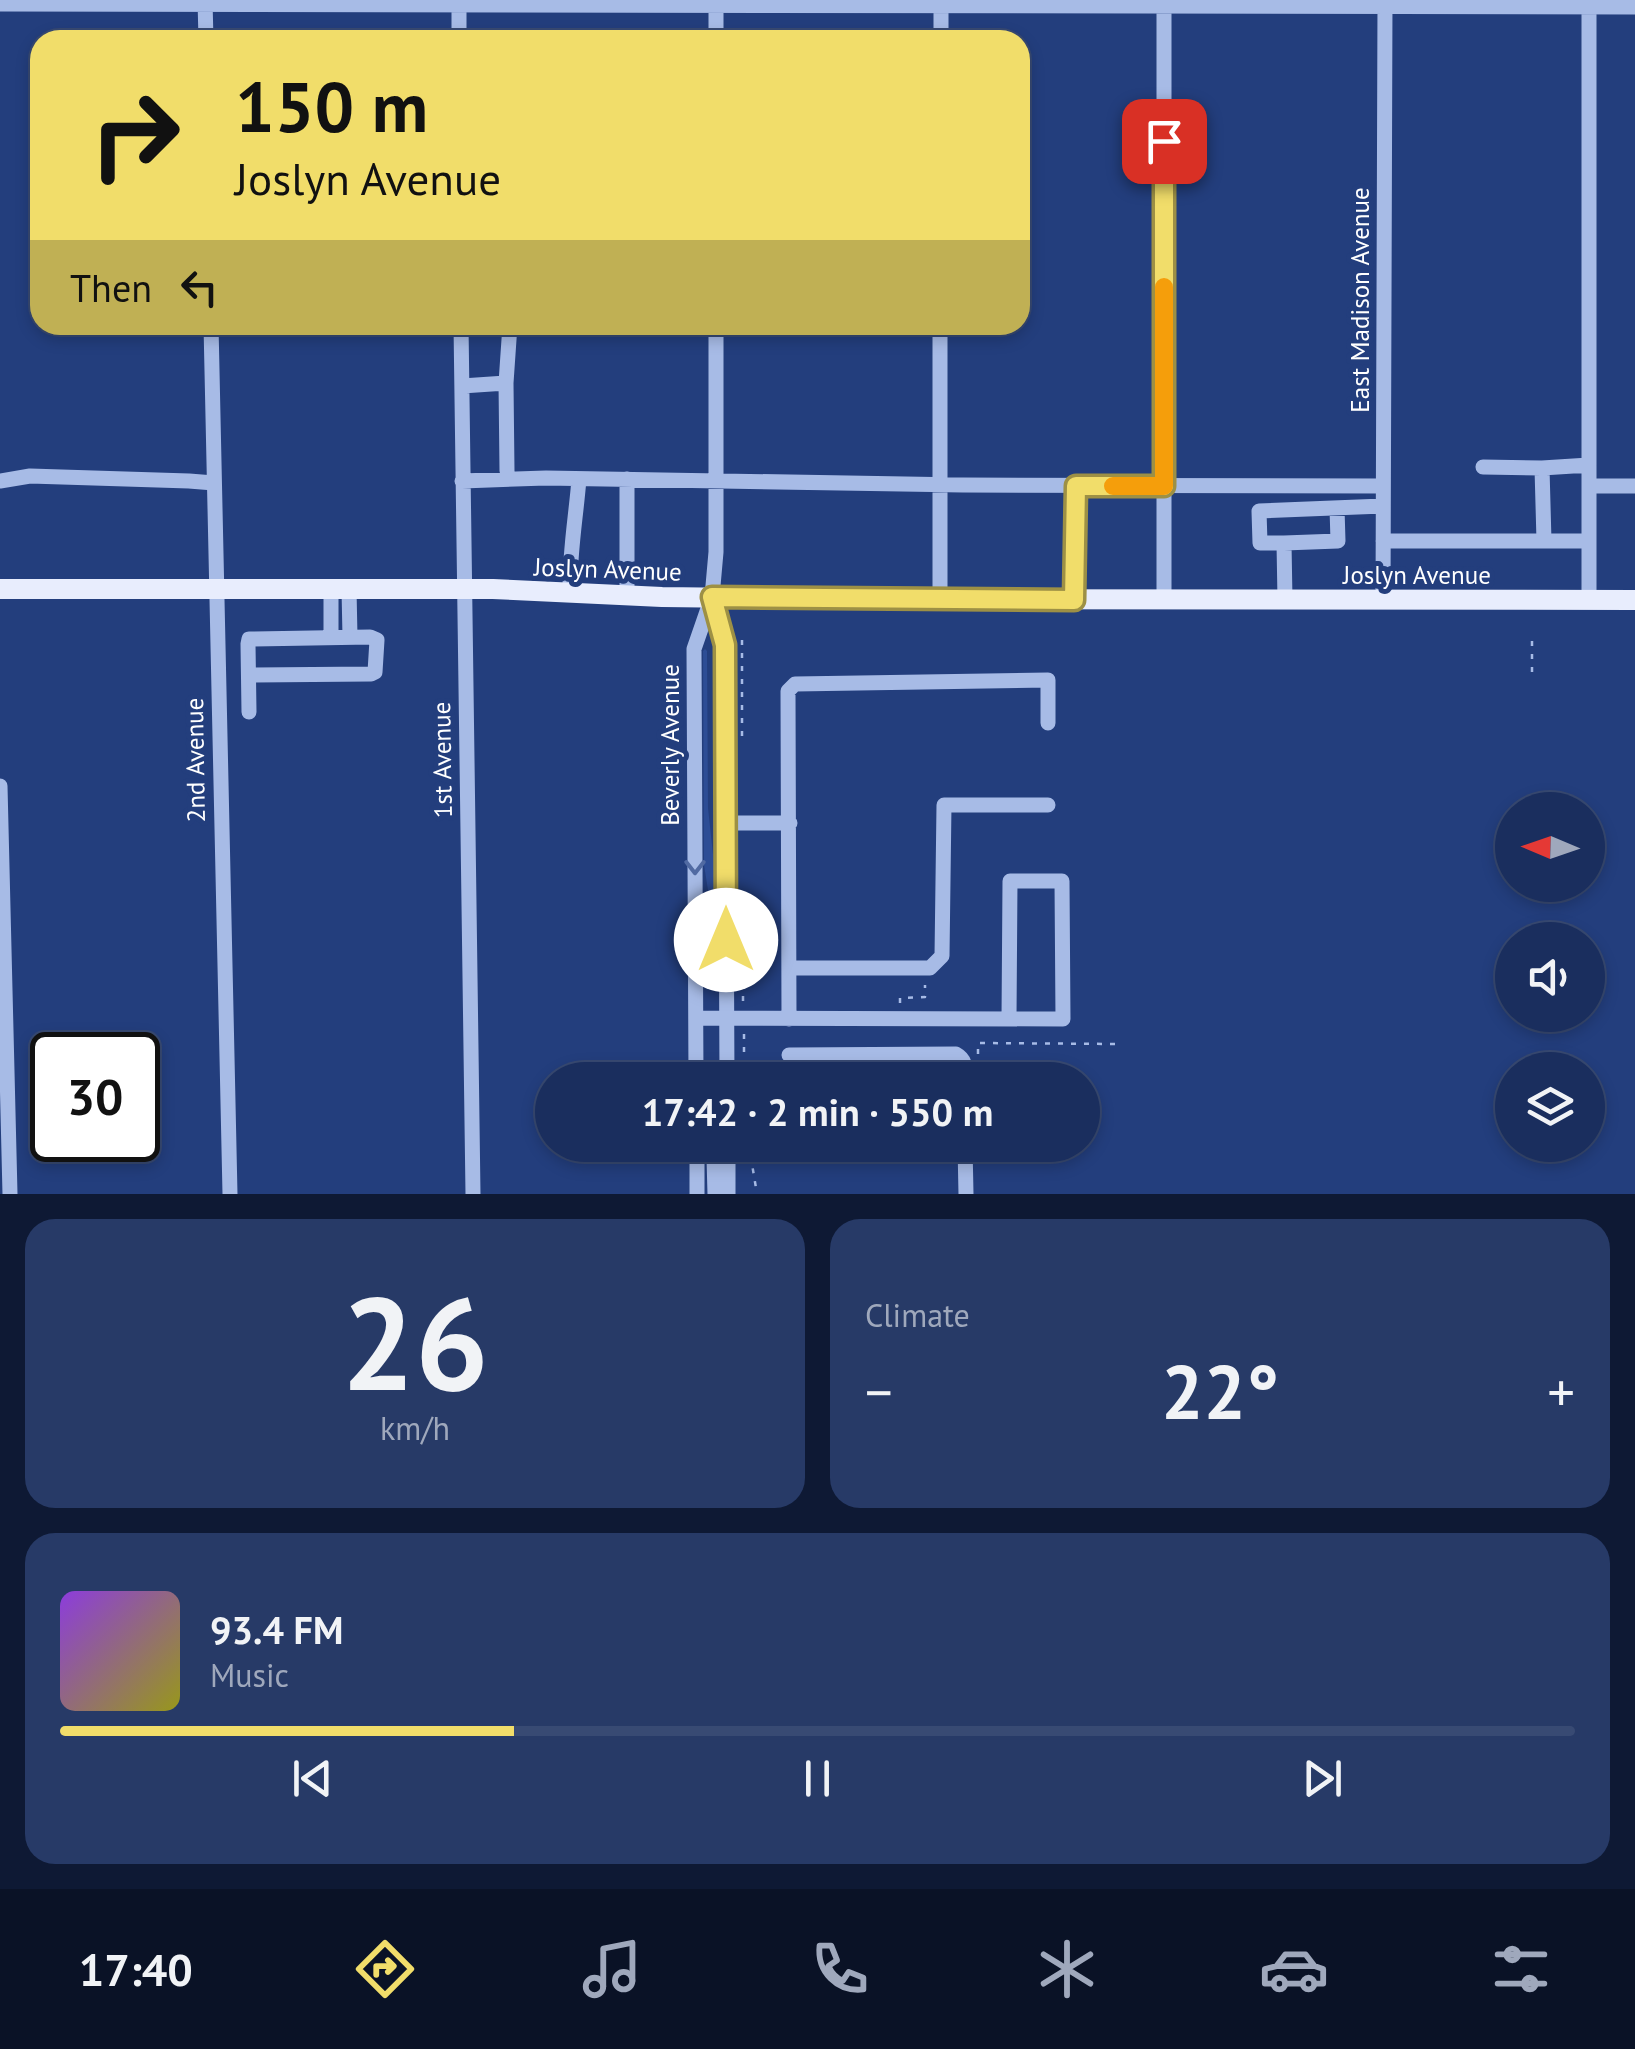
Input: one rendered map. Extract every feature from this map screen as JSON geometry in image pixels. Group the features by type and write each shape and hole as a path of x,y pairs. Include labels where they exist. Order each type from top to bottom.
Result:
{"main road":[{"name":"Joslyn Avenue","path":"0,589 464,589 712,597 1074,600 1635,600"}],"street":[{"path":"205,2 206,30"},
{"path":"459,2 459,30"},
{"path":"716,3 716,30"},
{"path":"940,3 940,30"},
{"path":"1164,3 1164,600"},
{"name":"East Madison Avenue","path":"1382,600 1385,3"},
{"path":"0,4 1589,3 1635,7"},
{"path":"1589,3 1589,600"},
{"name":"2nd Avenue","path":"211,335 230,1194"},
{"name":"1st Avenue","path":"461,335 473,1194"},
{"path":"507,471 509,335"},
{"path":"716,335 716,552 712,597 725,645 726,824 735,1019 729,1062"},
{"path":"940,335 940,599"},
{"path":"462,386 506,384"},
{"path":"1483,468 1589,465"},
{"path":"1542,468 1544,541"},
{"path":"0,481 30,476 214,484"},
{"path":"462,481 579,478 940,485 1383,486"},
{"path":"570,593 569,562 579,478"},
{"path":"627,479 627,595"},
{"path":"1074,600 1076,486"},
{"path":"1589,486 1635,486"},
{"path":"1338,508 1338,541 1260,543 1259,511 1383,506"},
{"path":"1383,541 1589,542"},
{"path":"1284,543 1285,600"},
{"path":"331,637 340,589"},
{"path":"340,589 350,637"},
{"name":"Beverly Avenue","path":"696,1062 694,649 712,597"},
{"path":"218,667 248,671 371,674 375,672 377,640 252,637 248,644 248,671 249,712"},
{"path":"790,1019 788,691 795,684 1048,680 1048,722"},
{"path":"0,786 10,1194"},
{"path":"790,968 930,968 942,956 944,804 1048,804"},
{"path":"726,824 790,823"},
{"path":"696,1018 735,1019 1063,1018 1062,881 1010,881 1009,1018"},
{"path":"790,1056 956,1054 964,1062"},
{"path":"696,1162 697,1194"},
{"path":"714,1162 715,1194"},
{"path":"728,1162 728,1194"},
{"path":"965,1162 966,1194"}],"path":[{"path":"742,638 742,749"},
{"path":"1532,641 1532,676"},
{"path":"741,1062 735,1019 743,940"},
{"path":"978,1062 978,1043 1116,1044"},
{"path":"749,1162 757,1194"}],"shaded area":[{"path":"705,649 717,986 713,986 713,921 704,865"}],"slow traffic":[{"path":"1113,486 1164,486 1164,287"}],"route":[{"path":"726,940 725,645 712,597 1074,600 1076,486 1164,486 1164,141"}]}
